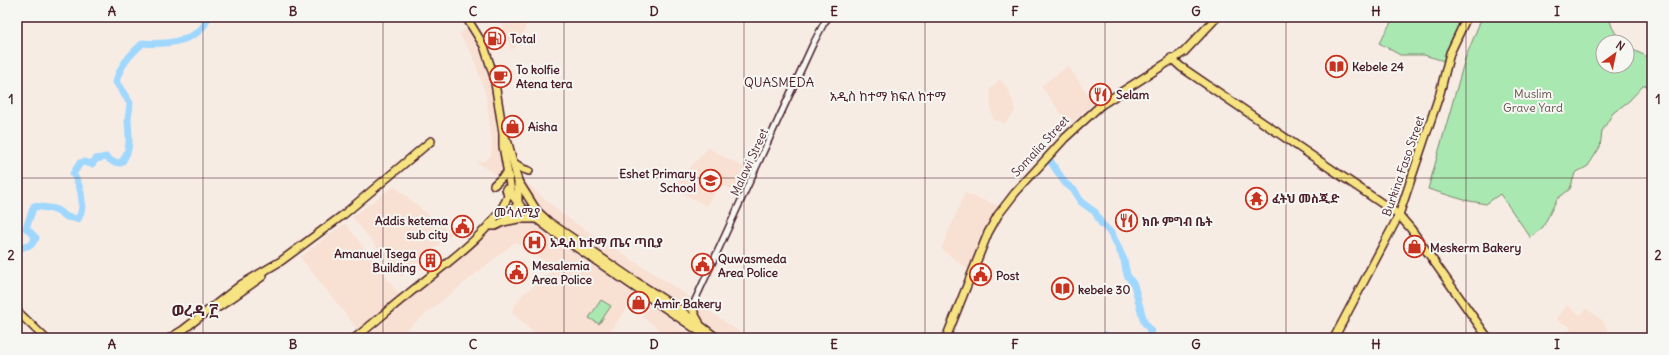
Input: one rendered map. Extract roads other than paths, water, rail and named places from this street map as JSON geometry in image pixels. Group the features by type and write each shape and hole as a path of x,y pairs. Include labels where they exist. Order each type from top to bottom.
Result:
{"main road":[{"path":"466,17 484,46 494,77 503,133 503,146 507,174 512,196 518,204 680,310 686,318 709,338"},
{"name":"Somalia Street","path":"945,338 981,242 992,220 1047,151 1099,102 1141,75 1172,59 1212,17"},
{"path":"1217,17 1184,52 1172,59 1399,215 1411,229 1488,338"},
{"name":"Burkina Faso Street","path":"1334,338 1399,215 1440,93 1450,53 1467,17"},
{"path":"503,133 508,143 518,181 518,204 503,222"},
{"path":"170,338 183,330 242,284 281,261 348,211 432,142 392,179 345,217 178,338"},
{"path":"514,163 529,171"},
{"path":"494,185 507,174"},
{"path":"355,338 439,270 489,226 502,210 508,196 505,186 507,174"},
{"path":"518,181 537,211 539,218 563,239 686,318 703,327 717,338"},
{"path":"489,226 495,226 503,222 518,219 539,218"},
{"path":"275,268 281,261"},
{"path":"680,310 693,305 695,315 703,327"},
{"path":"17,311 45,338"},
{"path":"17,317 39,338"}],"street":[{"name":"Malawi Street","path":"686,318 813,44 824,23 829,17"}],"waterway":[{"path":"17,249 31,245 36,238 26,228 34,206 55,209 67,217 78,219 82,208 82,196 73,174 80,163 84,162 92,164 96,159 106,157 113,162 121,163 127,153 129,143 128,121 130,103 116,82 120,70 130,56 143,43 171,42 190,37 198,32 208,17"},
{"path":"1051,162 1065,183 1075,191 1081,202 1095,212 1101,223 1112,234 1124,260 1127,275 1134,285 1144,322 1151,331 1148,338"},
{"path":"1104,338 1105,335 1113,338"}],"place":[{"name":"Total","path":"495,38"},
{"name":"Kebele 24","path":"1336,66"},
{"name":"To kolfie Atena tera","path":"501,76"},
{"name":"Selam","path":"1101,94"},
{"name":"Aisha","path":"512,126"},
{"name":"Eshet Primary School","path":"711,180"},
{"name":"ፈትህ መስጂድ","path":"1256,198"},
{"name":"ክቡ ምግብ ቤት","path":"1126,221"},
{"name":"Addis ketema sub city","path":"463,227"},
{"name":"አዲስ ከተማ ጤና ጣቢያ","path":"534,242"},
{"name":"Meskerm Bakery","path":"1415,247"},
{"name":"Amanuel Tsega Building","path":"431,260"},
{"name":"Quwasmeda Area Police","path":"703,265"},
{"name":"Mesalemia Area Police","path":"517,272"},
{"name":"Post","path":"980,275"},
{"name":"kebele 30","path":"1063,289"},
{"name":"Amir Bakery","path":"638,303"}],"district":[{"name":"QUASMEDA","path":"779,82"},
{"name":"አዲስ ከተማ ክፍለ ከተማ","path":"888,96"},
{"name":"መሳለሚያ","path":"517,212"},
{"name":"ወረዳ ፫","path":"195,310"}],"park label":[{"name":"Muslim Grave Yard","path":"1533,100"}]}
